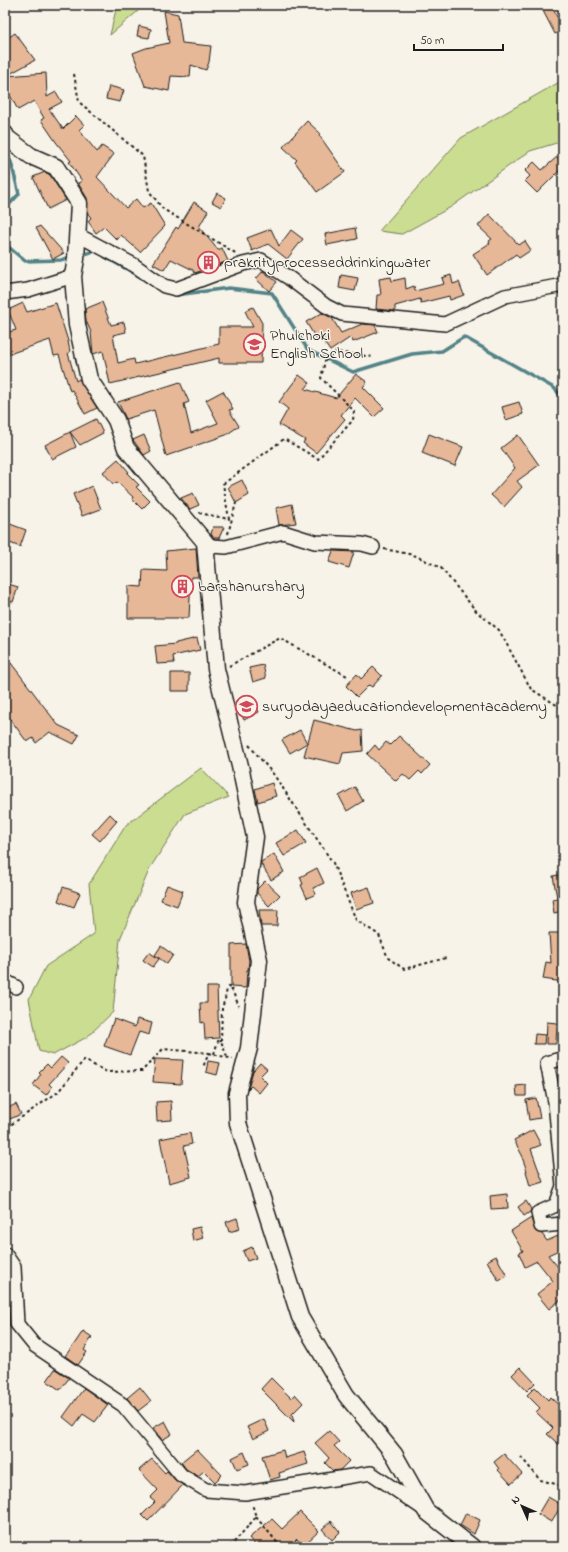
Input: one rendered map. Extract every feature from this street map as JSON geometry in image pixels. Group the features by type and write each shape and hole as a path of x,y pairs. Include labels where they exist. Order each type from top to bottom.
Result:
{"street":[{"path":"5,134 7,138 31,156 56,167 79,203 77,246 73,276 77,324 89,379 116,420 126,448 185,518 213,544 226,547 283,532 315,542 362,544 373,547"},
{"path":"77,246 134,265 164,286 176,289 250,262 261,260 289,278 326,306 342,314 445,324 505,296 563,285"},
{"path":"5,293 28,290 73,276"},
{"path":"213,544 215,662 255,837 246,902 259,960 249,1048 237,1093 238,1123 300,1317 346,1395 394,1454 426,1511"},
{"path":"563,1059 547,1063 555,1102 563,1186 556,1204 538,1213 541,1226 563,1224"},
{"path":"5,1254 14,1267 17,1324 34,1345 123,1405 182,1475 206,1490 245,1493 371,1473 426,1511 472,1547"}],"path":[{"path":"74,74 79,102 143,156 149,191 163,209 218,241 250,262"},
{"path":"185,518 196,513 229,519 223,484 284,439 318,459 353,420 354,416 354,411 321,378 325,361 336,352 373,358"},
{"path":"213,544 226,539 236,502"},
{"path":"373,547 414,555 441,568 477,612 499,630 531,689 563,709"},
{"path":"215,662 227,667 280,638 347,676"},
{"path":"233,738 244,739 274,775 333,863 356,920 379,935 388,958 404,969 446,958"},
{"path":"227,1057 221,1041 222,1008 227,988 230,986 242,1012"},
{"path":"214,1054 218,1041 221,1041"},
{"path":"5,1183 9,1126 58,1092 84,1060 107,1072 142,1071 163,1049 209,1052 245,1062"},
{"path":"203,1067 209,1052"},
{"path":"521,1456 540,1480 563,1486"},
{"path":"245,1493 254,1506 256,1516 281,1547"},
{"path":"230,1547 256,1516"}],"green space":[{"path":"117,5 145,5 110,35"},
{"path":"563,80 563,141 530,151 451,207 402,234 379,231 461,138"},
{"path":"201,768 229,797 185,814 150,868 120,939 113,1012 87,1037 53,1055 39,1051 29,999 46,966 94,934 89,884 126,825"}],"building":[{"path":"540,5 551,5 557,17 563,14 563,30 555,34"},
{"path":"164,11 178,14 182,43 211,46 209,62 206,70 191,65 190,77 171,76 169,91 145,86 133,53 146,48 169,43"},
{"path":"139,26 151,29 149,38 137,36"},
{"path":"15,33 35,60 6,76 46,73 47,97 56,92 62,102 49,109 63,129 76,116 84,125 79,130 97,152 102,146 114,154 97,177 126,208 136,199 143,208 151,203 165,226 140,252 121,235 117,240 104,227 96,233 88,221 91,218 88,213 87,198 78,183 82,181 69,162 71,161 41,120 44,118 34,101 18,110 5,86 5,40"},
{"path":"109,86 124,90 120,102 106,99"},
{"path":"307,121 320,133 319,135 345,172 317,192 295,162 297,160 283,147"},
{"path":"557,157 563,163 563,167 537,193 525,181 530,176 525,171 534,162 542,170"},
{"path":"45,172 50,175 66,200 48,209 33,177"},
{"path":"217,193 226,198 221,207 212,202"},
{"path":"194,202 208,211 199,227 218,250 222,248 228,261 195,273 193,270 171,259 164,270 153,264 176,227 178,229"},
{"path":"489,214 519,245 525,241 531,250 519,258 516,254 487,275 473,254 490,243 489,241 492,239 478,226"},
{"path":"40,226 64,253 53,259 36,228"},
{"path":"355,228 357,239 327,245 325,234"},
{"path":"271,229 279,246 291,230 303,239 287,259 268,244 252,251 247,238"},
{"path":"263,271 277,282 269,291 256,279"},
{"path":"341,275 358,278 355,291 339,288"},
{"path":"451,275 453,284 459,282 464,295 450,300 449,296 421,303 420,299 395,306 395,311 376,309 377,295 381,295 379,279 391,277 392,281 405,278 406,289 414,286 415,291 444,284 442,278"},
{"path":"102,302 111,325 124,322 126,332 113,335 118,363 134,359 135,364 219,344 219,327 253,327 245,311 253,307 262,323 261,363 219,363 219,358 110,384 103,351 93,354 91,332 86,321 85,309"},
{"path":"23,303 27,312 56,303 68,341 70,352 68,353 76,381 79,379 97,408 85,414 72,390 70,391 59,355 54,356 50,340 9,354 5,341 5,333 16,330 8,310"},
{"path":"322,313 332,318 341,333 362,324 375,325 378,332 353,342 351,337 330,351 321,338 317,340 306,322"},
{"path":"356,374 367,382 363,387 384,408 374,417 355,398 341,415 345,419 316,453 303,443 305,440 279,425 288,409 279,402 299,375 310,383 305,389 336,398"},
{"path":"180,382 189,402 184,404 191,433 218,423 206,400 223,391 233,409 229,410 239,426 226,435 166,456 154,410 126,419 118,402"},
{"path":"519,402 523,414 506,420 502,407"},
{"path":"96,419 103,433 80,445 70,432"},
{"path":"70,432 76,447 52,459 45,445"},
{"path":"429,434 463,447 455,466 422,453"},
{"path":"144,435 151,451 144,455 133,440"},
{"path":"518,435 539,465 517,481 522,487 504,507 491,495 515,468 501,448"},
{"path":"118,459 129,472 127,473 139,485 136,487 150,501 142,509 132,499 133,497 117,482 113,484 103,472"},
{"path":"242,480 249,495 236,503 228,487"},
{"path":"92,486 101,509 82,516 73,494"},
{"path":"193,493 199,505 190,509 181,498"},
{"path":"292,504 296,523 279,525 276,508"},
{"path":"10,524 26,530 20,547 5,541"},
{"path":"213,527 224,527 219,538 214,538 211,534"},
{"path":"196,548 198,577 191,577 189,618 128,618 128,586 142,587 143,570 167,571 166,551"},
{"path":"333,551 354,552 349,568 329,562"},
{"path":"5,583 18,587 13,602 5,600"},
{"path":"197,638 200,650 173,656 174,663 157,664 155,646 176,644"},
{"path":"11,663 58,725 79,735 74,744 50,732 36,743 33,738 27,742 5,712 5,668"},
{"path":"263,665 266,678 253,682 249,668"},
{"path":"373,667 382,676 372,687 369,685 357,697 346,686 357,674 361,679"},
{"path":"171,673 189,673 189,691 171,691"},
{"name":"suryodayaeducationdevelopmentacademy","path":"250,695 259,712 244,720 236,702"},
{"path":"314,720 357,731 362,730 363,751 343,753 340,764 304,756"},
{"path":"300,730 307,743 290,753 282,740"},
{"path":"399,736 430,765 422,774 419,771 410,780 403,774 396,781 367,754 375,745 379,750 386,742 390,745"},
{"path":"272,783 276,796 258,802 255,789"},
{"path":"355,787 363,801 347,811 339,796"},
{"path":"110,814 117,821 100,841 92,834"},
{"path":"298,830 306,843 284,856 276,843"},
{"path":"274,854 284,872 271,880 261,862"},
{"path":"317,868 324,883 313,888 316,894 307,898 301,885 303,884 300,877"},
{"path":"563,874 563,911 554,913 552,899 557,898 553,876"},
{"path":"265,881 280,895 269,906 257,893 257,889"},
{"path":"167,885 183,891 177,906 161,900"},
{"path":"63,887 80,893 74,907 58,901"},
{"path":"369,887 374,903 356,909 351,893"},
{"path":"259,910 278,910 277,926 261,926"},
{"path":"549,933 563,933 563,982 543,979 546,962 551,963"},
{"path":"246,944 249,961 246,988 231,987 231,945"},
{"path":"161,946 173,955 167,964 155,955"},
{"path":"149,952 159,959 153,967 143,960"},
{"path":"207,987 217,987 219,1038 205,1039 204,1022 201,1023 200,1003 207,1003"},
{"path":"114,1019 135,1027 137,1019 152,1023 149,1035 139,1032 130,1055 104,1046"},
{"path":"547,1022 557,1023 556,1044 546,1044"},
{"path":"535,1034 545,1035 544,1044 534,1044"},
{"path":"61,1057 68,1063 49,1084 52,1087 46,1095 33,1085 41,1074 39,1072 47,1064 51,1068"},
{"path":"155,1059 183,1060 181,1084 153,1082"},
{"path":"208,1061 220,1063 217,1075 206,1072"},
{"path":"260,1063 267,1069 260,1076 267,1083 259,1093 251,1086 248,1089 253,1071"},
{"path":"526,1085 526,1096 517,1096 516,1086"},
{"path":"536,1098 540,1118 529,1120 526,1100"},
{"path":"171,1101 172,1120 157,1121 156,1102"},
{"path":"16,1104 21,1114 10,1119 6,1109"},
{"path":"533,1130 541,1145 531,1149 543,1182 530,1186 523,1157 514,1140"},
{"path":"190,1133 192,1144 184,1146 191,1177 169,1183 160,1139"},
{"path":"507,1194 508,1208 491,1209 490,1196"},
{"path":"526,1201 531,1209 530,1212 524,1216 518,1207"},
{"path":"237,1218 240,1229 229,1232 226,1222"},
{"path":"531,1218 535,1231 542,1234 547,1241 558,1236 563,1248 548,1255 563,1273 563,1298 549,1309 537,1294 553,1281 537,1261 525,1267 519,1253 523,1251 511,1231"},
{"path":"200,1227 203,1238 193,1241 191,1229"},
{"path":"252,1247 256,1258 247,1261 243,1251"},
{"path":"496,1256 507,1276 499,1281 487,1261"},
{"path":"83,1331 92,1337 84,1350 87,1352 78,1365 65,1356"},
{"path":"520,1367 535,1383 527,1391 512,1375"},
{"path":"55,1369 69,1378 60,1390 47,1381"},
{"path":"271,1378 291,1398 295,1394 303,1403 292,1414 294,1422 261,1389"},
{"path":"140,1387 151,1401 138,1411 127,1398"},
{"path":"535,1387 548,1400 550,1397 563,1409 563,1448 547,1434 553,1428 536,1412 540,1408 527,1395"},
{"path":"84,1388 108,1405 95,1422 83,1414 74,1426 63,1417"},
{"path":"264,1419 269,1431 253,1439 247,1427"},
{"path":"165,1421 172,1434 162,1440 153,1428"},
{"path":"329,1431 339,1442 334,1446 349,1461 340,1470 333,1471 325,1463 329,1458 315,1443"},
{"path":"197,1449 222,1475 215,1482 204,1471 198,1476 186,1469 181,1462"},
{"path":"283,1450 285,1458 304,1452 308,1464 279,1473 280,1477 270,1480 262,1456"},
{"path":"244,1452 249,1464 237,1469 232,1458"},
{"path":"504,1454 522,1474 511,1484 498,1470 499,1469 494,1462"},
{"path":"152,1459 165,1473 167,1471 175,1480 183,1485 148,1521 142,1515 155,1502 150,1498 158,1490 139,1470"},
{"path":"548,1497 562,1505 551,1522 538,1514"},
{"path":"300,1512 319,1531 303,1546 297,1539 289,1547 257,1547 249,1538 272,1519 282,1529"},
{"path":"466,1513 480,1520 474,1534 460,1525"},
{"path":"331,1521 340,1532 332,1540 322,1529"}],"waterway":[{"path":"5,150 11,162 19,194 5,209"},
{"path":"5,244 25,261 61,260 71,257"},
{"path":"81,255 95,251 98,252"},
{"path":"105,257 141,277"},
{"path":"173,294 176,295 229,288 272,293 308,350 353,372 412,354 442,351 464,337 554,388 563,398"}],"place":[{"name":"prakrityprocesseddrinkingwater","path":"209,263"},
{"name":"Phulchoki English School","path":"255,345"},
{"name":"barshanurshary","path":"183,587"},
{"name":"suryodayaeducationdevelopmentacademy","path":"247,707"}]}
